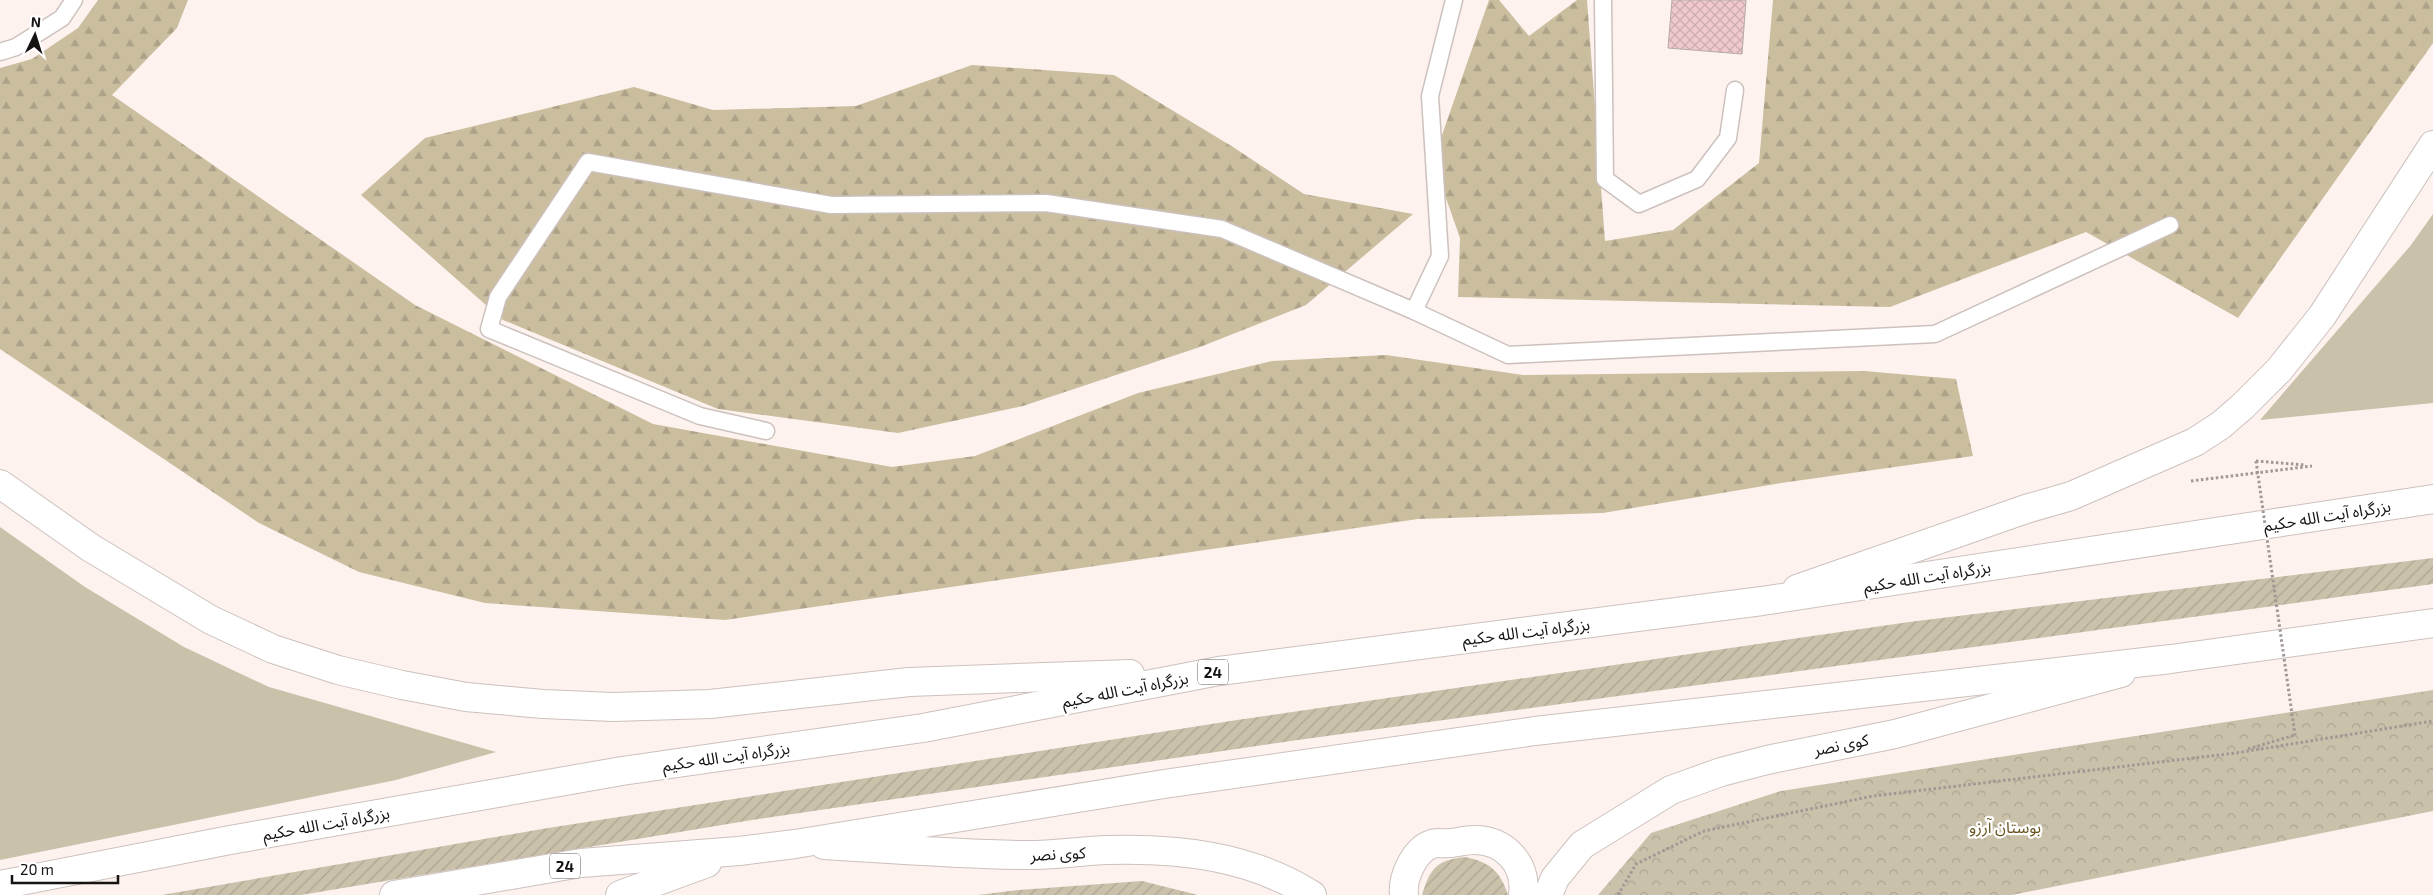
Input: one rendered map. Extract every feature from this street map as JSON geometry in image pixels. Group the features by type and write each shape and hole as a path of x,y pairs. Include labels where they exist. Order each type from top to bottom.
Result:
{"main road":[{"path":"1762,601 2026,509 2071,496 2195,442 2243,406 2279,370 2322,316 2433,145"},
{"path":"0,484 92,548 211,620 274,649 338,670 466,697 543,704 613,706 710,704 909,682 1219,671"},
{"name":"بزرگراه آیت الله حکیم","path":"0,885 221,842 622,771 923,728 1219,671 1762,601 2433,500"},
{"name":"24","path":"394,895 581,863 739,851 795,844 1164,784 1535,731 2171,659 2433,623"},
{"name":"کوی نصر","path":"1548,895 1555,878 1582,846 1671,790 1721,772 1767,760 1895,734 2171,659"},
{"path":"1404,895 1403,885 1412,861 1431,844 1474,840 1496,844 1513,855 1521,868 1524,883 1523,895"},
{"name":"کوی نصر","path":"795,844 1023,855 1110,850 1166,850 1236,861 1292,882 1312,895"},
{"path":"620,895 739,851"}],"lane":[{"path":"0,52 16,48 62,18 74,0"},
{"path":"1414,311 1440,256 1430,96 1454,0"},
{"path":"1603,0 1605,179 1639,204 1697,179 1728,138 1734,90"},
{"path":"766,431 700,416 489,330 498,296 588,162 831,205 1046,203 1222,230 1414,311 1508,355 1935,334 2170,225"}],"path":[{"path":"2236,753 2295,735 2256,461 2312,466"},
{"path":"1618,895 1636,864 1704,831 1873,796 2236,753 2433,721"}],"green space":[{"path":"98,0 188,0 177,28 112,95 415,305 653,424 892,467 975,456 1138,393 1272,361 1386,355 1523,375 1864,371 1956,379 1973,456 1781,483 1603,513 1418,519 725,620 485,603 359,572 259,523 0,349 0,68 32,59 78,28"},
{"path":"1489,0 1499,0 1529,36 1577,0 1587,0 1605,241 1673,230 1759,163 1773,0 2433,0 2433,43 2238,318 2086,232 1890,307 1458,297 1460,238 1433,161"},
{"path":"972,65 1114,75 1233,147 1304,194 1413,214 1306,305 1200,347 1023,406 898,433 718,409 503,320 361,195 425,138 634,87 713,110 856,106"},
{"path":"2433,214 2433,403 2260,420 2411,245"},
{"path":"0,527 85,587 184,647 269,687 496,752 396,780 0,860"},
{"path":"2433,558 2433,584 1298,740 752,820 301,895 162,895 542,829 1237,720 1909,622"},
{"name":"بوستان آرزو","path":"2433,690 2433,811 2012,895 1598,895 1651,833 1781,791"},
{"path":"1465,857 1481,862 1493,869 1508,895 1422,895 1428,878 1436,867 1448,860"},
{"path":"1142,881 1198,895 978,895 1019,890"}],"building":[{"path":"1672,0 1746,0 1742,54 1668,48"}]}
